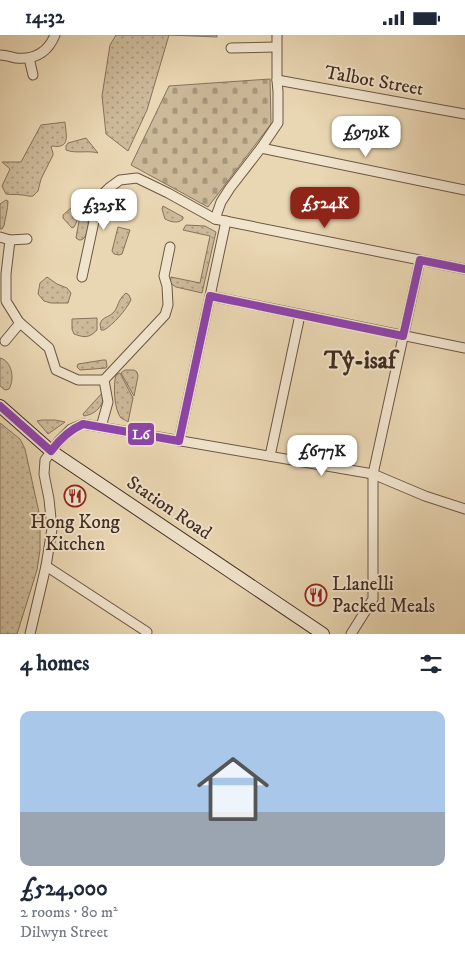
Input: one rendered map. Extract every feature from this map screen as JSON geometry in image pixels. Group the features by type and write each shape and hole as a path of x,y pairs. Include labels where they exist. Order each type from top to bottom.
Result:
{"main road":[{"name":"Station Road","path":"0,406 51,451 323,634"}],"street":[{"path":"215,219 221,202 230,188 278,123 276,35"},
{"path":"0,55 17,58 35,57 45,51 55,37"},
{"path":"231,48 276,47"},
{"path":"29,58 33,75"},
{"name":"Talbot Street","path":"277,80 465,113"},
{"path":"261,148 465,190"},
{"path":"82,277 99,198 109,187 120,180 137,178 215,219 465,269"},
{"path":"180,441 226,221"},
{"path":"0,237 10,240 27,239"},
{"path":"10,240 6,274 6,301 20,323 49,348 56,370 78,380 104,380 165,315 168,305 167,285 164,276 170,247"},
{"path":"351,634 373,599 373,474 420,260"},
{"path":"210,297 465,348"},
{"path":"0,309 9,306"},
{"path":"270,456 300,315"},
{"path":"5,341 20,323"},
{"path":"101,427 108,402 104,380"},
{"path":"30,634 46,566 52,529 44,474 45,460 59,441 72,429 83,424 373,474 425,496 465,509"},
{"path":"46,566 148,632"}],"green space":[{"path":"116,35 169,35 147,110 128,151 106,134 102,96 110,45"},
{"path":"169,35 217,35 217,37"},
{"path":"270,79 271,124 208,207 131,165 169,86"},
{"path":"65,122 65,143 51,147 53,155 41,179 38,191 33,196 6,194 2,186 10,169 2,162 21,162 41,125"},
{"path":"86,138 98,153 66,150 68,143"},
{"path":"6,200 8,204 4,226 0,229 0,204"},
{"path":"85,206 89,210 88,226 85,237 79,240 76,238 81,210"},
{"path":"163,206 183,217 183,219 179,222 174,222 165,219"},
{"path":"72,207 77,208 78,218 72,228 63,218 63,215"},
{"path":"186,225 205,226 216,232 202,293 176,287 170,283 171,277 200,283 210,236 183,230"},
{"path":"118,227 130,230 122,254 119,255 114,254 112,251"},
{"path":"47,277 67,288 71,293 68,303 44,301 38,294 40,283"},
{"path":"126,293 131,300 126,308 111,325 101,330 100,324 102,320 113,313"},
{"path":"97,318 97,330 92,335 84,337 74,334 72,319"},
{"path":"0,358 10,366 12,376 9,389 5,390 0,386"},
{"path":"106,360 106,368 80,370 77,367 78,364"},
{"path":"125,370 137,372 134,396 121,373"},
{"path":"120,373 133,398 128,422 121,418 116,403 115,379 116,375"},
{"path":"103,392 103,401 99,408 93,413 84,416 83,414"},
{"path":"37,421 65,422 48,434"},
{"path":"0,423 20,439 25,449 40,517 40,550 37,570 17,634 0,634"}],"transit line":[{"name":"L6","path":"0,406 51,451 65,435 83,424 179,441 210,296 403,336 420,260 465,269"}],"place":[{"name":"Hong Kong Kitchen","path":"75,496"},
{"name":"Llanelli Packed Meals","path":"316,595"}],"district":[{"name":"Tŷ-isaf","path":"360,361"}]}
